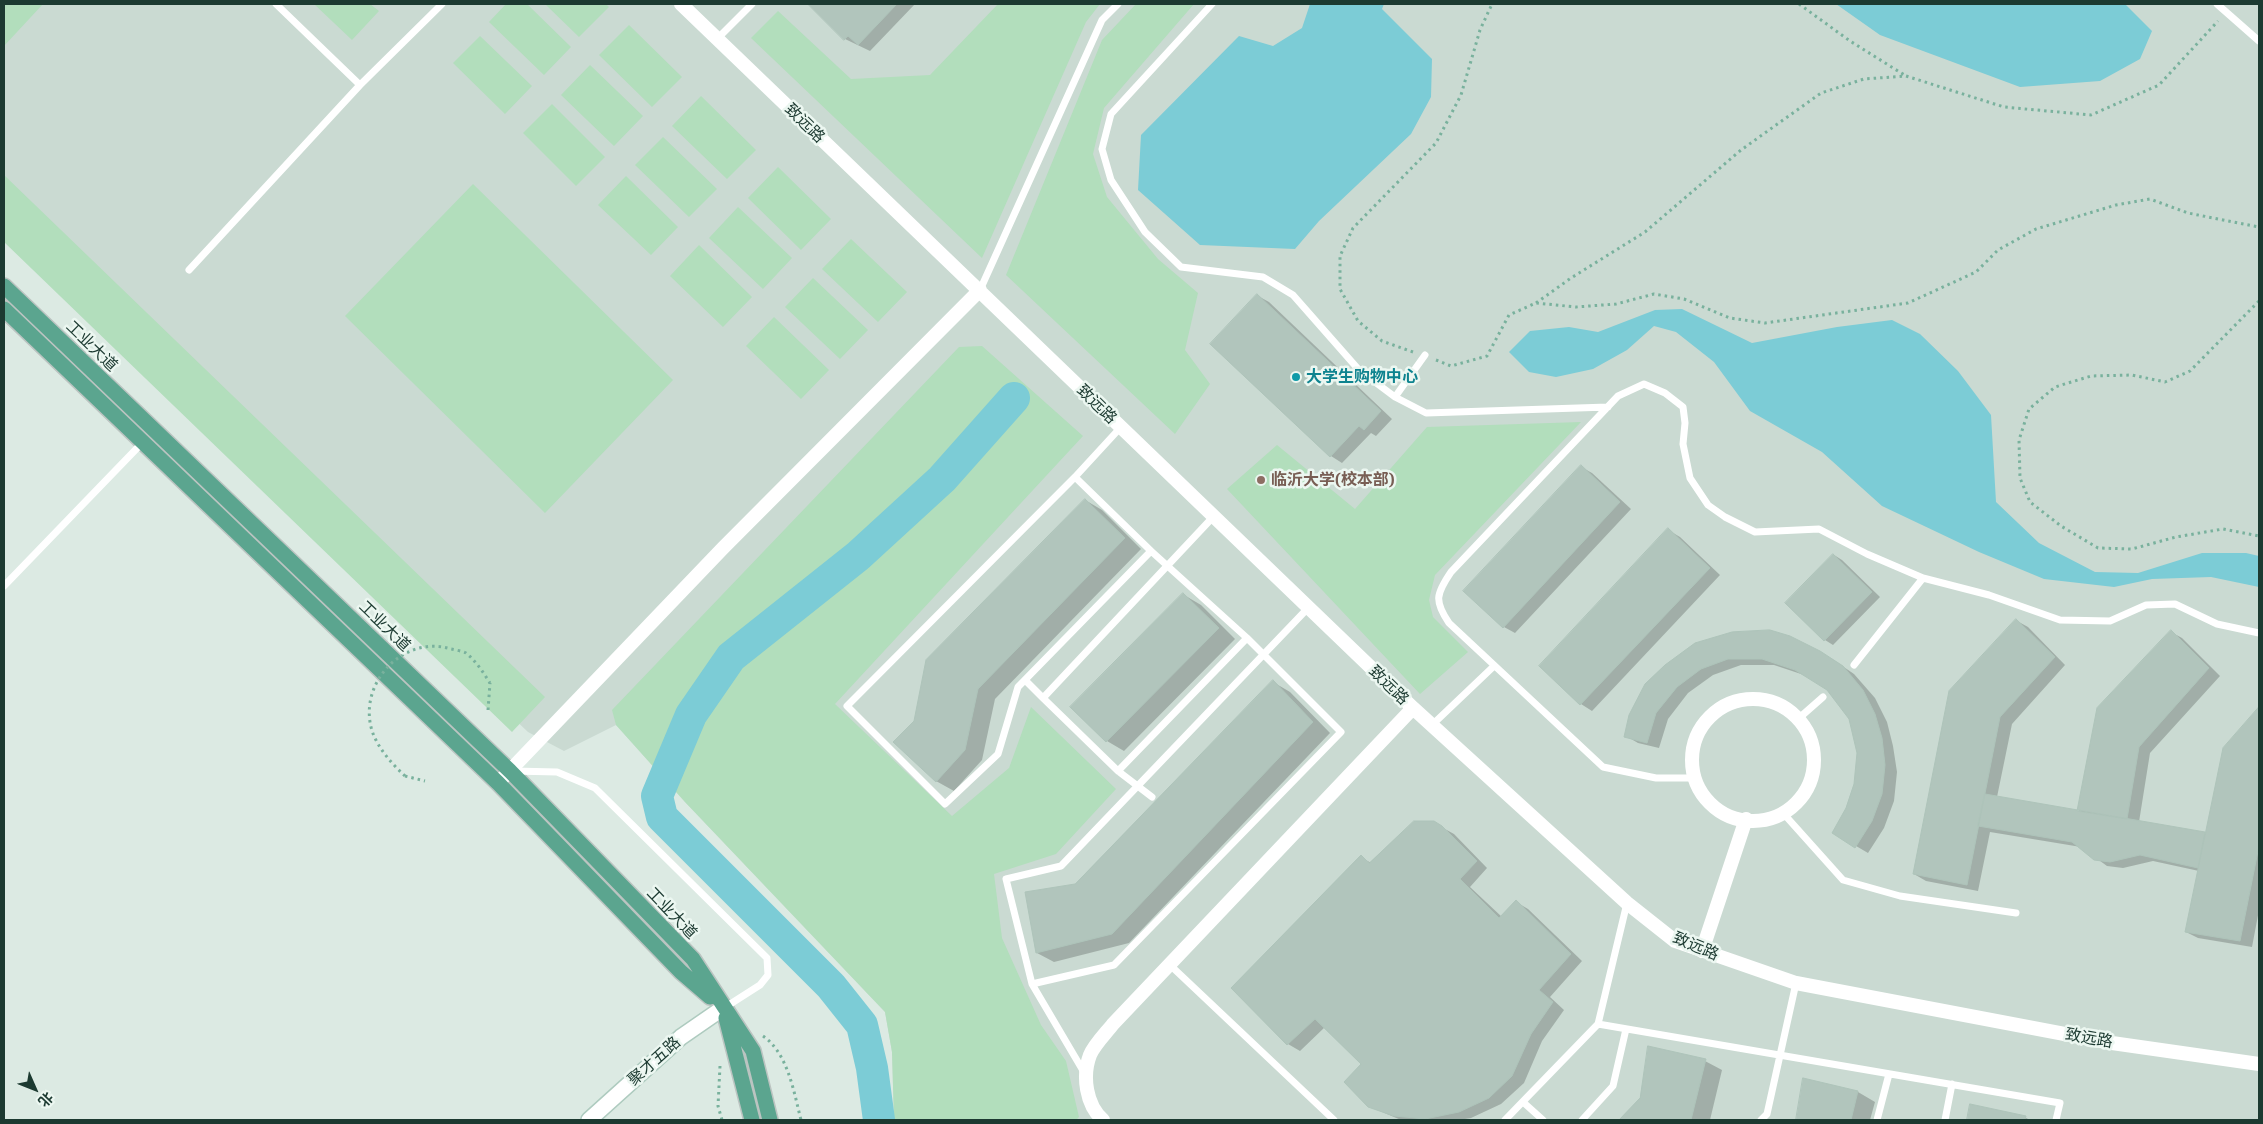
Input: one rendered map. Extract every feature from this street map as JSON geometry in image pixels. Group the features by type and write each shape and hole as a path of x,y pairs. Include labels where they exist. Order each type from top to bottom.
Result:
{"main road":[{"name":"工业大道","path":"4,286 510,771 692,959 753,1051 770,1120"},
{"name":"工业大道","path":"4,309 498,782 682,972 723,1008 752,1120"}],"street":[{"name":"致远路","path":"681,4 1432,725 1627,903 1675,941 1796,983 2112,1043 2259,1064"},
{"path":"498,782 723,548 980,290"},
{"path":"1762,699 1778,704 1798,719 1812,742 1814,761 1810,780 1800,798 1783,813 1756,821 1734,818 1718,810 1703,795 1695,778 1692,760 1697,737 1706,722 1721,708 1733,702 1762,699"},
{"path":"1103,1120 1097,1115 1085,1084 1090,1054 1113,1024 1414,708"},
{"path":"1702,951 1746,819"},
{"name":"聚才五路","path":"590,1120 681,1037 723,1008"}],"lane":[{"path":"276,4 360,85"},
{"path":"189,270 360,85 442,4"},
{"path":"718,39 752,4"},
{"path":"980,290 1102,20 1118,4"},
{"path":"1212,4 1110,114 1102,149 1111,180 1145,232 1181,267 1263,277 1293,295 1359,370 1395,397 1426,413 1608,407"},
{"path":"2217,4 2259,40"},
{"path":"1395,397 1425,355"},
{"path":"1695,778 1656,778 1603,767 1449,623 1438,607 1439,589 1451,572 1618,396 1644,384 1665,393 1683,407 1685,423 1683,444 1690,478 1708,505 1725,517 1755,532 1819,529 1867,554 1923,578 1989,595 2060,620 2110,621 2146,605 2175,604 2217,624 2259,633"},
{"path":"1121,427 1076,477 848,706 945,804 998,754 1018,687 1152,551"},
{"path":"4,586 143,441"},
{"path":"1032,984 1114,965 1341,732 1247,638 1152,551 1076,477"},
{"path":"1043,698 1214,516"},
{"path":"1854,666 1923,578"},
{"path":"1086,1076 1032,984 1006,879 1061,866 1309,607"},
{"path":"1118,771 1247,638"},
{"path":"1432,725 1494,666"},
{"path":"1025,680 1118,771 1152,796"},
{"path":"1798,719 1824,697"},
{"path":"510,771 557,772 595,788 767,958 768,975 760,985 723,1008"},
{"path":"1783,813 1843,880 1900,896 2016,913"},
{"path":"1505,1120 1598,1024 1627,903"},
{"path":"1170,965 1334,1120"},
{"path":"1762,1120 1767,1114 1796,983"},
{"path":"1598,1024 2060,1103 2056,1120"},
{"path":"1582,1120 1613,1086 1626,1029"},
{"path":"1878,1120 1889,1074"},
{"path":"1945,1120 1952,1084"},
{"path":"1523,1102 1543,1120"}],"path":[{"path":"1492,4 1480,30 1461,95 1436,143 1353,228 1340,256 1340,290 1358,321 1382,342 1425,355 1451,366 1487,356 1509,314 1536,302 1644,232 1741,150 1820,93 1864,79 1906,76"},
{"path":"1799,4 1850,41 1906,76 2004,107 2091,115 2159,85 2226,12"},
{"path":"1536,302 1576,308 1616,304 1654,294 1684,299 1730,318 1766,323 1908,302 1976,272 1998,250 2036,229 2116,205 2150,199 2188,213 2259,227"},
{"path":"2259,301 2190,371 2165,382 2132,375 2091,376 2055,387 2030,409 2019,440 2020,478 2030,502 2060,526 2098,548 2132,549 2176,537 2223,529 2259,536"},
{"path":"425,781 405,776 392,764 379,745 370,723 369,704 374,689 388,664 411,650 428,645 442,646 465,652 480,666 490,683 488,710"}],"shaded area":[{"name":"临沂大学(校本部)","path":"4,4 2259,4 2259,1120 894,1120 892,1052 885,1012 685,802 616,725 564,751 528,732 4,235"}],"green space":[{"path":"4,4 43,4 4,46"},
{"path":"314,4 370,4 379,11 352,40"},
{"path":"506,4 527,4 571,47 544,75 489,22"},
{"path":"545,4 606,4 609,7 579,37"},
{"path":"998,4 1100,4 1086,22 982,258 751,38 778,11 851,79 930,75"},
{"path":"1136,4 1194,4 1104,108 1093,154 1107,197 1158,259 1198,293 1185,350 1210,384 1175,434 1006,275 1102,40"},
{"path":"629,25 682,77 652,107 599,55"},
{"path":"480,36 532,86 505,114 453,63"},
{"path":"590,65 643,116 614,146 561,95"},
{"path":"701,96 756,150 727,179 672,126"},
{"path":"552,104 605,157 576,186 523,133"},
{"path":"663,137 717,189 689,217 635,165"},
{"path":"778,167 831,219 801,250 748,198"},
{"path":"4,175 545,697 512,732 4,242"},
{"path":"626,176 678,227 651,255 598,205"},
{"path":"473,184 673,380 545,513 345,316"},
{"path":"738,207 792,258 763,289 709,238"},
{"path":"851,239 907,292 878,322 822,269"},
{"path":"699,245 752,297 723,327 670,276"},
{"path":"813,278 868,330 840,359 785,307"},
{"path":"774,317 829,370 801,399 746,346"},
{"path":"982,346 1083,436 835,704 952,816 1009,768 1031,707 1116,789 1056,854 994,874 1002,938 1041,1025 1066,1061 1079,1117 1076,1120 894,1120 892,1052 885,1012 685,802 616,725 612,710 959,347"},
{"path":"1581,422 1435,575 1429,600 1433,617 1468,652 1420,694 1227,489 1277,445 1355,509 1427,427"}],"water":[{"path":"1310,4 1384,4 1382,9 1432,59 1431,97 1411,134 1319,221 1295,249 1200,245 1138,190 1141,135 1239,36 1273,46 1302,28"},
{"path":"1836,4 2125,4 2152,31 2140,59 2100,81 2020,87 1880,35"},
{"path":"1682,309 1752,343 1837,327 1892,320 1920,334 1958,371 1991,415 1996,502 2039,543 2095,572 2138,573 2202,553 2246,553 2259,556 2259,587 2211,577 2152,579 2114,587 2044,579 1979,552 1882,506 1822,452 1750,411 1714,362 1676,332 1654,326 1627,350 1593,369 1556,377 1529,372 1509,352 1530,331 1569,327 1598,332 1655,310"}],"building":[{"path":"808,4 897,4 858,45 848,36 844,40"},
{"name":"大学生购物中心","path":"1257,294 1381,411 1364,430 1359,426 1330,457 1210,344"},
{"path":"1581,465 1620,502 1503,628 1463,591"},
{"path":"1085,499 1125,538 978,689 965,750 936,782 893,742 914,721 926,660"},
{"path":"1668,528 1710,568 1580,705 1539,666"},
{"path":"1833,554 1872,592 1824,641 1785,603"},
{"path":"1183,593 1219,628 1106,742 1070,707"},
{"path":"2016,619 2055,657 2000,717 1967,885 1913,874 1949,691"},
{"path":"1770,630 1790,636 1820,651 1843,666 1863,690 1875,714 1882,738 1885,765 1882,794 1872,821 1855,848 1832,833 1846,808 1854,784 1857,753 1849,719 1827,690 1795,670 1762,659 1728,659 1701,669 1677,687 1656,713 1647,743 1624,737 1629,715 1645,684 1665,665 1695,643 1732,632"},
{"path":"2171,630 2209,668 2139,747 2127,819 2077,811 2097,708"},
{"path":"1273,680 1313,722 1112,934 1036,953 1025,892 1075,884"},
{"path":"2259,707 2259,846 2240,941 2185,932 2223,748"},
{"path":"1985,794 2205,832 2198,868 2140,855 2110,862 2094,860 2072,842 1978,826"},
{"path":"1414,821 1434,821 1442,826 1477,861 1460,879 1499,918 1516,900 1571,954 1539,990 1553,1002 1531,1034 1512,1076 1489,1098 1459,1112 1425,1119 1394,1116 1368,1107 1344,1082 1361,1064 1315,1019 1287,1045 1231,988 1361,855 1369,863"},
{"path":"1648,1046 1706,1059 1691,1120 1619,1120 1640,1098"},
{"path":"1803,1078 1858,1091 1851,1120 1796,1120"},
{"path":"1970,1104 2026,1116 2025,1120 1967,1120"}],"waterway":[{"path":"879,1120 872,1068 862,1025 831,986 662,817 657,796 691,715 731,657 858,556 942,479 1014,398"}],"place":[{"name":"大学生购物中心","path":"1296,377"},
{"name":"临沂大学(校本部)","path":"1261,480"}]}
